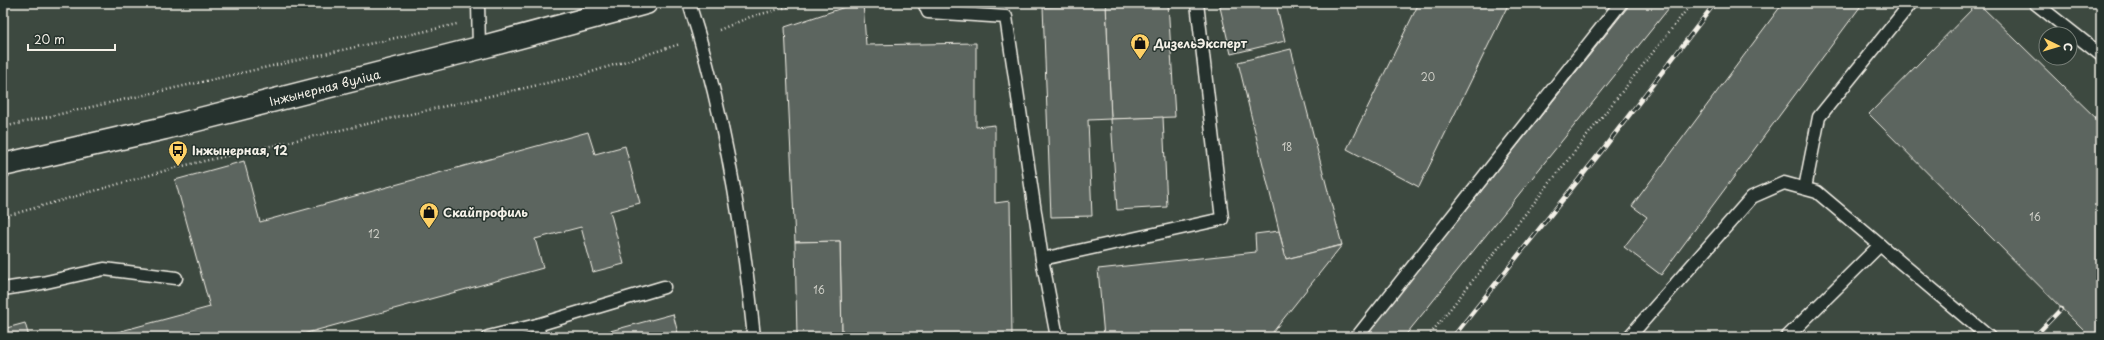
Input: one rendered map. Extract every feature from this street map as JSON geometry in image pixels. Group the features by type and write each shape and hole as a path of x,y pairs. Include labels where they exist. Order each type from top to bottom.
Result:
{"street":[{"name":"Інжынерная вуліца","path":"3,165 165,128 478,48 646,3"}],"lane":[{"path":"478,3 478,48"},
{"path":"689,3 700,38 732,183 754,337"},
{"path":"924,3 928,12 1006,17 1042,259 1057,337"},
{"path":"1042,259 1222,219 1197,3"},
{"path":"1357,337 1621,3"},
{"path":"1805,188 1819,117 1911,3"},
{"path":"2035,3 2101,55"},
{"path":"1629,337 1752,197 1784,183 1817,192 1989,337"},
{"path":"1787,337 1880,245"},
{"path":"3,289 42,283 104,269 176,278"},
{"path":"488,337 537,325 664,287"},
{"path":"537,325 540,337"}],"path":[{"path":"3,217 178,167 582,74 700,38 750,17 802,3"},
{"path":"1428,337 1692,3"},
{"path":"3,127 478,19"}],"shaded area":[{"path":"3,3 2101,3 2101,337 3,337"}],"building":[{"path":"857,3 863,3 866,45 976,43 976,127 995,125 995,203 1010,201 1012,337 842,337 840,241 795,242 785,27"},
{"name":"ДизельЭксперт","path":"1106,3 1168,3 1175,117 1111,119"},
{"path":"1219,3 1276,3 1285,41 1231,54"},
{"path":"1419,3 1509,3 1419,187 1347,149"},
{"path":"1631,3 1673,3 1404,337 1365,337"},
{"path":"1783,3 1863,3 1661,275 1624,247 1647,217 1632,206"},
{"path":"1978,3 2038,62 2038,66 2043,66 2101,123 2101,337 2090,337 1869,114"},
{"path":"1106,4 1111,119 1088,120 1092,216 1051,217 1043,7"},
{"path":"1291,49 1342,245 1286,259 1238,62"},
{"path":"1163,117 1167,207 1117,210 1111,119"},
{"path":"588,132 595,154 625,146 640,203 610,211 624,264 593,272 581,227 535,239 543,268 292,337 99,337 210,307 175,180 244,161 260,222"},
{"path":"1279,231 1286,259 1342,245 1269,337 1104,337 1098,269 1256,252 1255,234"},
{"path":"840,241 842,337 797,337 795,242"},
{"path":"673,314 679,337 588,337"},
{"path":"25,323 29,337 3,337 3,329"}],"railway":[{"path":"1453,337 1604,148 1715,3"},
{"path":"2034,337 2061,309"}],"place":[{"name":"ДизельЭксперт","path":"1140,60"},
{"name":"Інжынерная, 12","path":"178,167"},
{"name":"Скайпрофиль","path":"429,229"}]}
